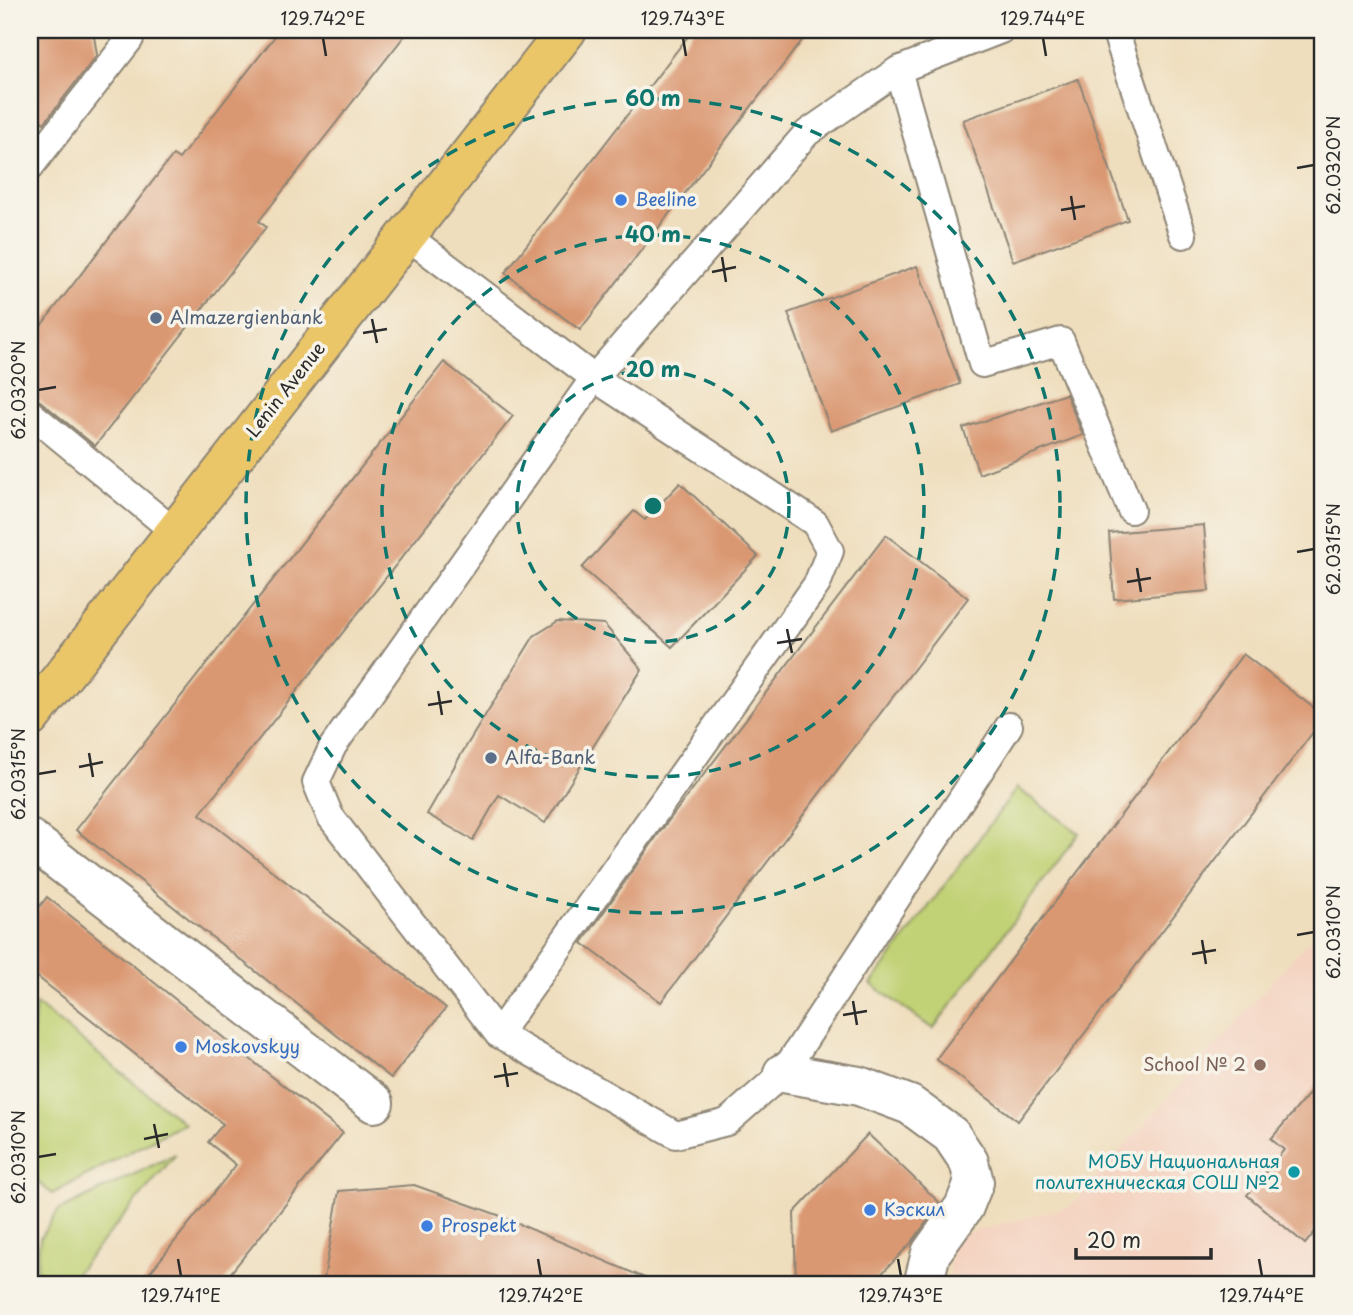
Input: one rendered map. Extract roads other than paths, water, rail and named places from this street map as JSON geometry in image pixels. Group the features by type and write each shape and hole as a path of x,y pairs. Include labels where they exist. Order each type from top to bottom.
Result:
{"main road":[{"name":"Lenin Avenue","path":"30,718 567,30"}],"street":[{"path":"30,839 374,1103"},
{"path":"783,1073 859,1086 910,1105 951,1135 970,1162 974,1182 964,1207 931,1253 923,1285"}],"lane":[{"path":"1001,30 898,70 807,133 594,378 332,747 316,782 330,816 498,1034 676,1135 727,1122 783,1073 1009,726"},
{"path":"1115,30 1183,234"},
{"path":"30,167 130,39"},
{"path":"898,70 982,364 1060,341 1131,510"},
{"path":"407,236 594,378 815,523 830,551 817,583 498,1034"},
{"path":"30,413 175,532"}],"place":[{"name":"Beeline","path":"621,200"},
{"name":"Almazergienbank","path":"156,318"},
{"name":"Alfa-Bank","path":"491,758"},
{"name":"Moskovskyy","path":"181,1047"},
{"name":"School № 2","path":"1260,1065"},
{"name":"МОБУ Национальная политехническая СОШ №2","path":"1294,1172"},
{"name":"Кэскил","path":"870,1210"},
{"name":"Prospekt","path":"427,1226"}]}
